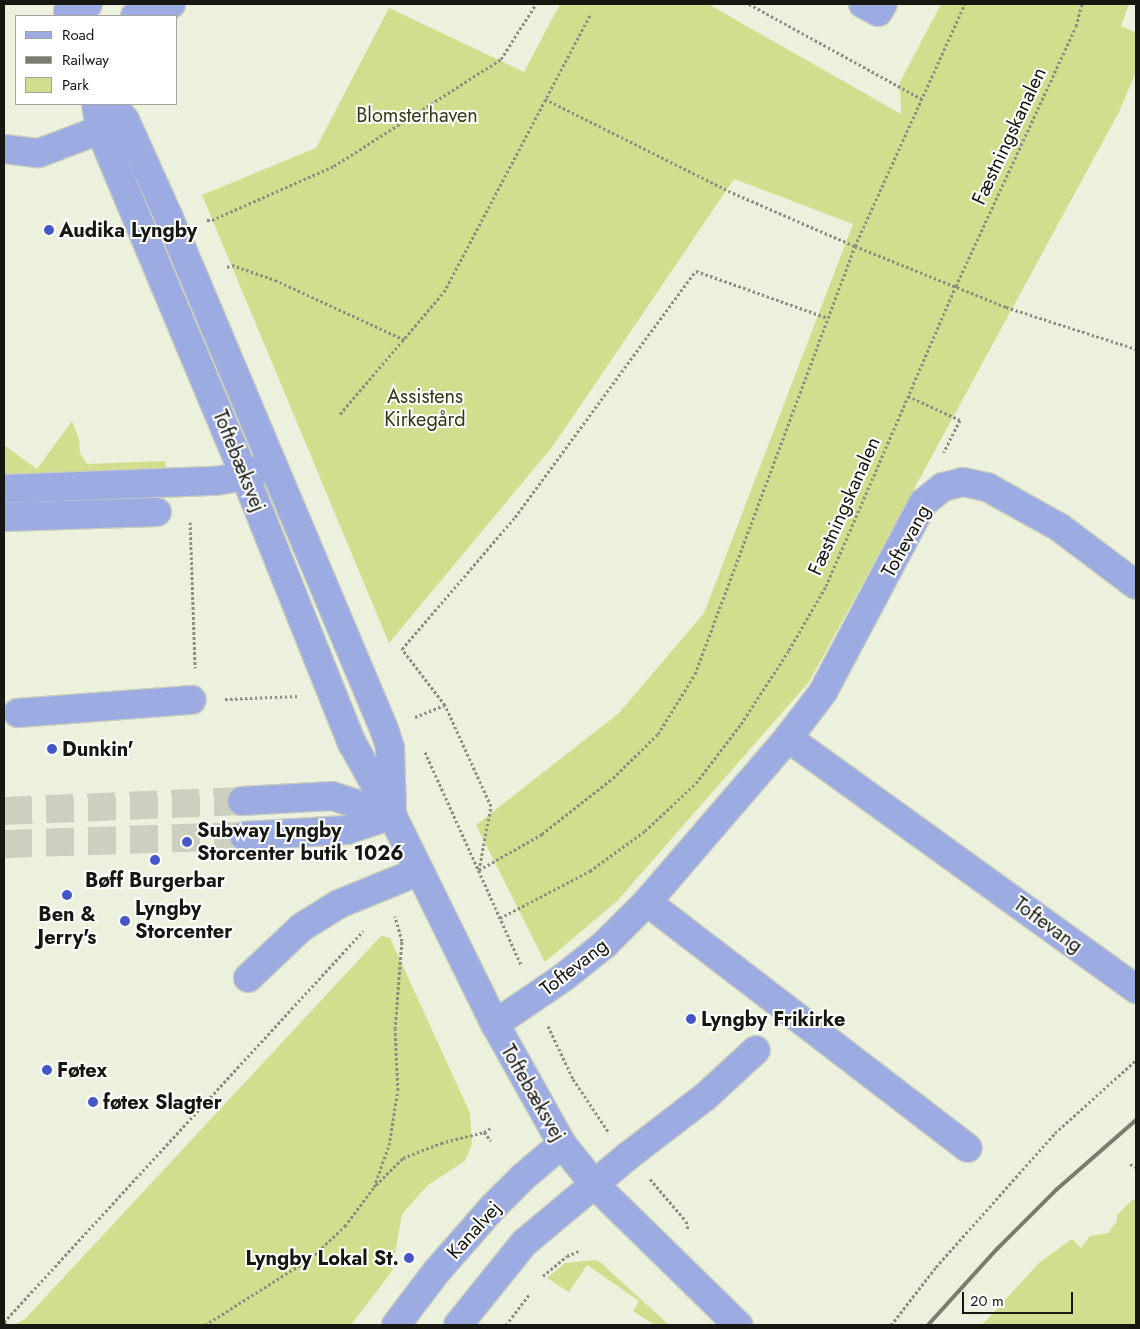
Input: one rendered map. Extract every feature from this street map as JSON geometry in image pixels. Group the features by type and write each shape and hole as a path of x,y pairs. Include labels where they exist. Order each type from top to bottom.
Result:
{"street":[{"path":"138,15 172,4"},
{"path":"864,4 878,12 883,4"},
{"name":"Toftebæksvej","path":"113,105 125,120 169,218 272,465 366,683 390,748 392,815"},
{"path":"4,149 39,153 98,117"},
{"name":"Toftebæksvej","path":"98,117 352,742 392,815 495,1024 562,1144 594,1184 738,1325"},
{"path":"4,489 216,481 245,476 272,465"},
{"name":"Toftevang","path":"495,1024 564,977 605,944 647,902 788,738 823,692 923,504 948,486 963,482 987,487 1058,527 1136,585"},
{"path":"4,517 157,512"},
{"path":"18,713 195,700"},
{"name":"Toftevang","path":"788,738 1136,989"},
{"path":"242,801 332,796 392,815"},
{"path":"244,836 347,830 392,815"},
{"path":"248,978 302,927 339,904 420,871"},
{"path":"647,902 968,1148"},
{"path":"458,1325 524,1243 628,1156 705,1097 756,1050"},
{"name":"Kanalvej","path":"396,1325 437,1271 493,1207 522,1177 562,1144"}],"path":[{"path":"169,218 212,220 334,166 501,59 536,4"},
{"path":"749,4 922,99"},
{"path":"479,870 542,834 613,778 658,734 695,674 855,246 965,4"},
{"name":"Fæstningskanalen","path":"479,870 500,918 590,871 645,831 696,783 741,724 789,650 826,586 956,286 1076,26 1082,4"},
{"path":"340,414 444,292 591,13"},
{"path":"545,100 733,193 855,246 1006,307 1136,349"},
{"path":"195,281 232,265 275,280 405,340"},
{"path":"479,870 491,806 445,705 402,649 515,517 696,271 828,318"},
{"path":"908,396 960,420 940,458 948,486"},
{"path":"190,512 195,700 301,696"},
{"path":"411,718 445,705"},
{"path":"390,748 403,741 417,742 423,748 479,870"},
{"path":"374,1187 390,1146 398,1090 395,1029 402,941 390,901 382,886"},
{"path":"11,1325 4,1323 363,930"},
{"path":"892,1325 936,1267 1055,1133 1136,1060"},
{"path":"582,1094 628,1156 686,1220 688,1230"},
{"path":"205,1325 310,1258 345,1226 374,1187 403,1158 441,1143 484,1132 491,1128"},
{"path":"484,1132 491,1141"},
{"path":"1130,1164 1136,1167"},
{"path":"537,1283 567,1256 581,1250"},
{"path":"506,1325 532,1290"}],"green space":[{"path":"560,4 708,4 901,114 900,82 941,4 1129,4 1121,26 1136,33 1136,72 1119,112 809,682 617,901 545,962 476,825 619,713 704,613 853,224 734,179 553,446 389,643 202,195 316,148 389,8 524,72"},
{"path":"72,421 79,439 80,453 87,464 165,461 167,472 4,477 4,445 37,469"},
{"path":"381,936 390,938 470,1113 472,1144 465,1161 428,1185 402,1214 392,1271 351,1325 14,1325 25,1319"},
{"path":"1132,1200 1136,1200 1136,1325 982,1325 1040,1262 1072,1239 1081,1248 1090,1236 1108,1233 1117,1221 1117,1215"},
{"path":"595,1260 600,1262 669,1325 655,1325 633,1311 639,1301 587,1265 569,1292 547,1278 565,1263"}],"tunnel":[{"path":"4,811 242,801"},
{"path":"4,844 244,836"}],"railway":[{"path":"928,1325 997,1249 1056,1190 1136,1120"}],"place":[{"name":"Audika Lyngby","path":"49,230"},
{"name":"Dunkin'","path":"52,749"},
{"name":"Subway Lyngby Storcenter butik 1026","path":"187,842"},
{"name":"Bøff Burgerbar","path":"155,860"},
{"name":"Ben & Jerry's","path":"67,895"},
{"name":"Lyngby Storcenter","path":"125,921"},
{"name":"Lyngby Frikirke","path":"691,1019"},
{"name":"Føtex","path":"47,1070"},
{"name":"føtex Slagter","path":"93,1102"},
{"name":"Lyngby Lokal St.","path":"409,1258"}],"park label":[{"name":"Blomsterhaven","path":"417,115"},
{"name":"Assistens Kirkegård","path":"425,408"}]}
